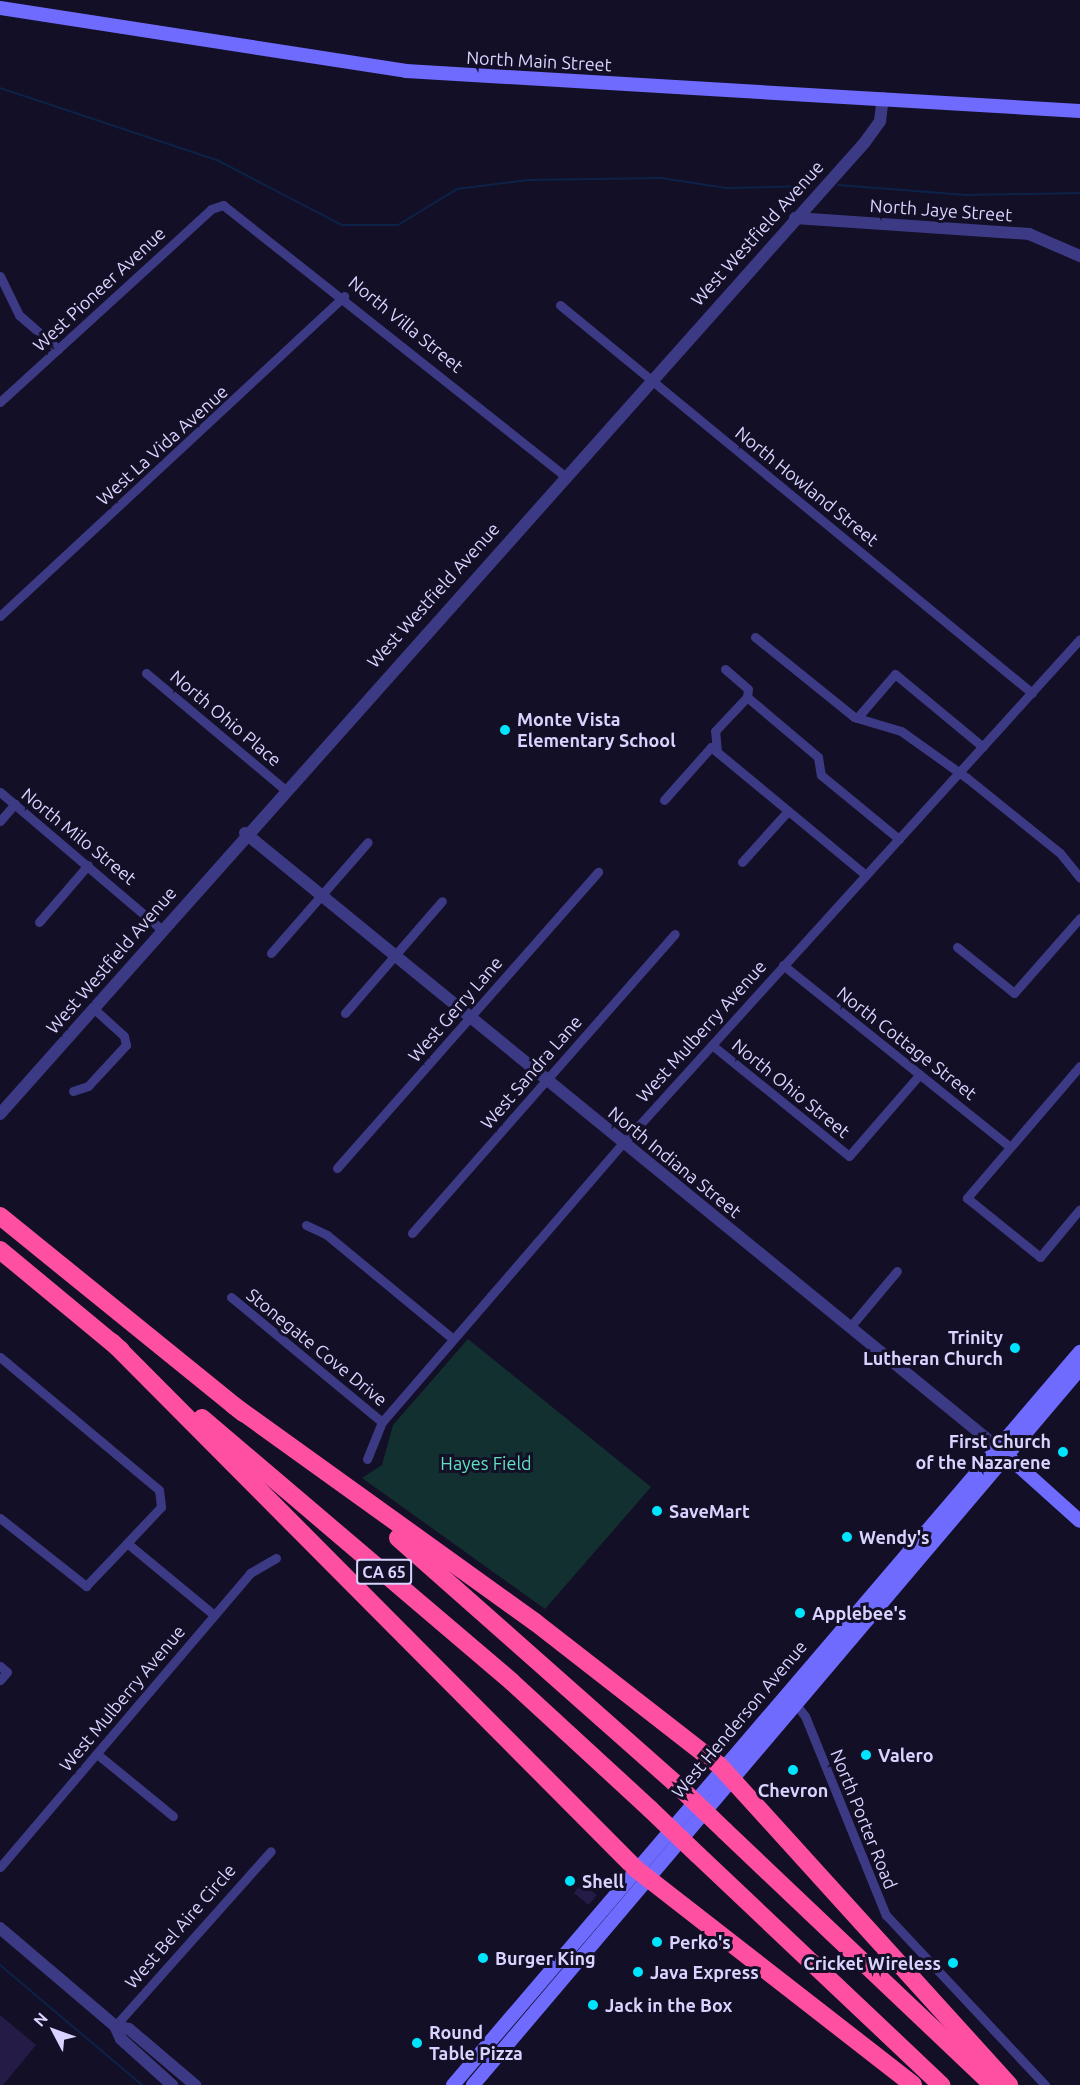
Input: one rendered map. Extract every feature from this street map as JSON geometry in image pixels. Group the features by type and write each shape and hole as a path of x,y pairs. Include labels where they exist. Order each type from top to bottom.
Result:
{"highway":[{"name":"CA 65","path":"0,1216 485,1612 675,1783 993,2085"},
{"name":"CA 65","path":"0,1250 504,1674 941,2085"},
{"path":"112,1342 642,1874 913,2085"},
{"path":"233,1405 535,1622 728,1773 1009,2085"}],"main road":[{"name":"North Main Street","path":"0,8 406,71 1080,111"},
{"name":"West Henderson Avenue","path":"473,2085 519,2032 642,1874 728,1773 784,1693 1080,1352"},
{"name":"West Henderson Avenue","path":"728,1773 798,1706 1080,1369"},
{"name":"North Indiana Street","path":"997,1447 1080,1521"},
{"path":"912,1570 912,1554 940,1513"},
{"path":"821,1679 825,1665 869,1610 874,1589"},
{"name":"West Henderson Avenue","path":"453,2085 553,1967 642,1874"},
{"path":"519,2032 518,2019 554,1977 553,1967"},
{"path":"463,2085 487,2055 486,2046"}],"street":[{"name":"West Westfield Avenue","path":"0,1114 245,833 877,126 883,98"},
{"name":"North Villa Street","path":"223,205 344,296 564,475"},
{"name":"West Pioneer Avenue","path":"0,402 211,209 223,205"},
{"name":"North Jaye Street","path":"795,218 1029,234 1052,239 1080,256"},
{"path":"0,276 19,315 58,349"},
{"name":"West La Vida Avenue","path":"0,616 344,296"},
{"name":"North Howland Street","path":"560,305 1032,693"},
{"path":"755,637 857,718 901,731 1060,853 1080,878"},
{"name":"West Mulberry Avenue","path":"367,1459 382,1422 622,1143 1080,639"},
{"path":"664,800 714,749 715,731 747,697 748,689 725,669"},
{"name":"North Ohio Place","path":"146,672 285,789"},
{"path":"857,718 895,674 983,747"},
{"path":"747,697 818,757 821,775 899,839"},
{"path":"714,749 866,875"},
{"name":"North Milo Street","path":"0,792 162,930"},
{"path":"0,821 15,804"},
{"path":"742,862 788,811"},
{"name":"North Indiana Street","path":"245,833 997,1447"},
{"path":"271,953 368,842"},
{"path":"39,922 88,865"},
{"name":"West Gerry Lane","path":"337,1168 598,872"},
{"path":"345,1013 442,901"},
{"path":"957,947 1014,993 1080,918"},
{"name":"West Sandra Lane","path":"412,1233 675,934"},
{"name":"North Cottage Street","path":"783,965 1010,1147"},
{"path":"73,1091 88,1086 126,1045 124,1036 93,1008"},
{"name":"North Ohio Street","path":"712,1045 849,1156 920,1074"},
{"path":"1080,1066 966,1198 1040,1257 1080,1209"},
{"path":"306,1225 327,1235 453,1339"},
{"path":"850,1327 897,1271"},
{"name":"Stonegate Cove Drive","path":"231,1297 382,1422"},
{"path":"0,1357 159,1490 161,1507 86,1586 0,1518"},
{"path":"127,1543 214,1615"},
{"name":"West Mulberry Avenue","path":"0,1866 250,1573 276,1558"},
{"path":"0,1680 4,1669"},
{"name":"North Porter Road","path":"784,1693 798,1706 886,1915 1045,2085"},
{"path":"97,1754 173,1816"},
{"name":"West Bel Aire Circle","path":"115,2026 271,1851"},
{"path":"0,1928 115,2026 121,2039 172,2085"},
{"path":"115,2026 129,2029 195,2085"}],"green space":[{"name":"Hayes Field","path":"468,1339 651,1487 545,1609 362,1478 382,1465 393,1425"}],"building":[{"name":"Shell","path":"582,1883 597,1895 589,1905 574,1893"},
{"path":"0,2015 36,2045 3,2085 0,2085"}],"waterway":[{"path":"0,88 217,160 342,225 398,225 457,189 528,180 661,178 726,188 812,186"},
{"path":"838,185 967,195 1080,193"},
{"path":"0,1965 142,2085"}],"place":[{"name":"Monte Vista Elementary School","path":"505,730"},
{"name":"Trinity Lutheran Church","path":"1015,1348"},
{"name":"First Church of the Nazarene","path":"1063,1452"},
{"name":"SaveMart","path":"657,1511"},
{"name":"Wendy's","path":"847,1537"},
{"name":"Applebee's","path":"800,1613"},
{"name":"Valero","path":"866,1755"},
{"name":"Chevron","path":"793,1770"},
{"name":"Shell","path":"570,1881"},
{"name":"Perko's","path":"657,1942"},
{"name":"Burger King","path":"483,1958"},
{"name":"Cricket Wireless","path":"953,1963"},
{"name":"Java Express","path":"638,1972"},
{"name":"Jack in the Box","path":"593,2005"},
{"name":"Round Table Pizza","path":"417,2043"}]}
